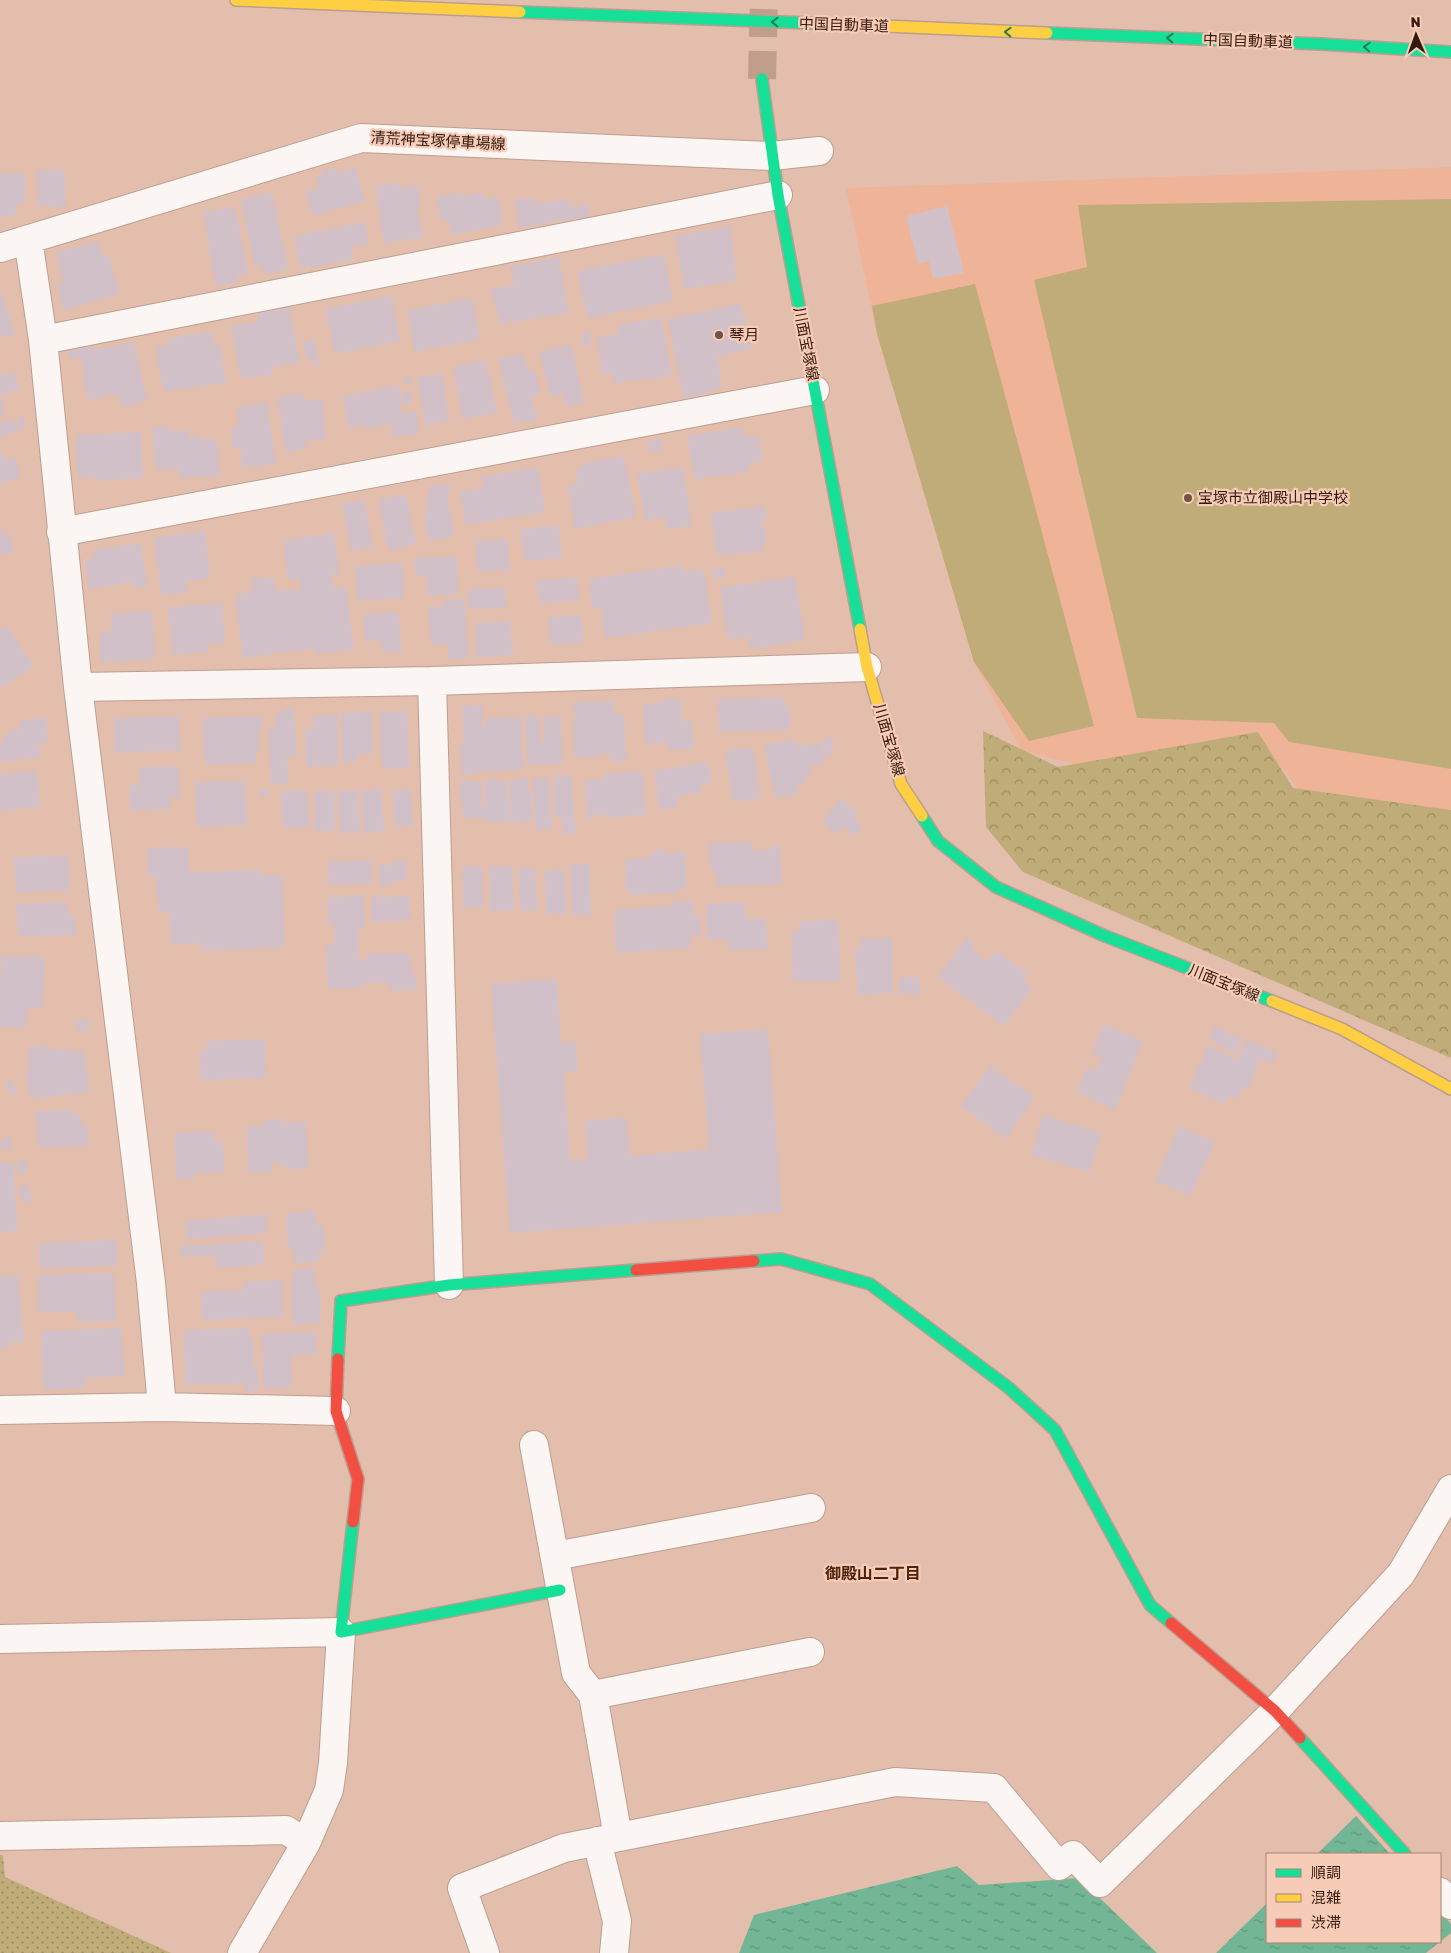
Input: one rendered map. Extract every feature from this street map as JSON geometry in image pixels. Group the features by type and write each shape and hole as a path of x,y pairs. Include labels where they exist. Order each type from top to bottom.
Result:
{"main road":[{"name":"中国自動車道","path":"236,0 1321,44 1451,52"},
{"name":"川面宝塚線","path":"762,79 778,195 867,666 901,784 938,841 996,887 1105,936 1342,1029 1451,1089"},
{"path":"560,1590 341,1632 358,1479 336,1411 341,1301 449,1285 781,1259 870,1284 1009,1388 1055,1430 1150,1605 1275,1711 1404,1853"}],"street":[{"name":"清荒神宝塚停車場線","path":"0,248 361,138 772,156 819,151"},
{"path":"43,340 778,195"},
{"path":"28,239 43,340 78,687 150,1273 162,1407"},
{"path":"61,532 815,390"},
{"path":"78,687 432,680 867,666"},
{"path":"432,680 449,1285"},
{"path":"0,1410 162,1407 336,1411"},
{"path":"534,1445 576,1673 593,1695 617,1921 614,1953"},
{"path":"485,1953 462,1888 564,1848 895,1782 994,1788 1059,1866 1073,1855 1100,1883 1275,1711 1401,1574 1451,1489"},
{"path":"555,1556 811,1508"},
{"path":"0,1639 341,1632 333,1763 329,1790 306,1843 242,1953"},
{"path":"593,1695 810,1652"},
{"path":"0,1836 286,1830 306,1843"},
{"path":"1441,1893 1451,1905"}],"shaded area":[{"name":"宝塚市立御殿山中学校","path":"1451,167 1451,818 1309,804 1281,766 1133,780 1021,750 974,662 877,334 846,188"}],"green space":[{"name":"宝塚市立御殿山中学校","path":"1451,199 1451,769 1289,742 1274,723 1137,718 1034,280 1087,267 1078,205"},
{"path":"975,284 1094,726 1029,741 974,662 877,334 872,306"},
{"path":"983,731 1058,767 1258,732 1293,788 1451,810 1451,1058 1023,872 986,827"},
{"path":"0,1855 3,1855 5,1877 171,1953 0,1953"}],"water":[{"path":"1356,1816 1389,1853 1318,1853"},
{"path":"957,1866 979,1885 1079,1878 1157,1953 739,1953 754,1915"},
{"path":"1266,1904 1266,1943 1439,1943 1426,1953 1216,1953"},
{"path":"1441,1912 1451,1924 1451,1933 1441,1941"}],"building":[{"path":"356,167 365,202 312,215 306,191 319,188 316,177 322,176 321,171 335,168 337,173"},
{"path":"64,169 66,207 38,206 37,170"},
{"path":"25,173 25,203 15,204 16,216 0,217 0,174"},
{"path":"398,183 399,188 417,185 421,207 417,208 423,237 384,243 375,186"},
{"path":"272,192 288,269 264,275 261,265 254,266 241,199"},
{"path":"462,192 463,196 483,193 484,198 498,196 503,225 451,235 449,219 440,220 437,197"},
{"path":"534,197 535,204 568,199 570,207 588,204 589,216 519,228 514,200"},
{"path":"947,206 964,273 933,279 929,261 918,264 906,216"},
{"path":"235,207 248,274 236,276 238,283 216,286 203,212"},
{"path":"365,222 369,244 351,247 353,260 300,269 294,236"},
{"path":"730,226 737,281 684,289 675,236"},
{"path":"99,242 102,256 109,254 119,294 63,310 57,285 63,283 56,252"},
{"path":"664,254 673,301 587,318 577,271"},
{"path":"559,257 569,313 500,324 490,289 514,285 510,267"},
{"path":"0,289 15,334 0,338"},
{"path":"392,296 400,341 335,354 325,309"},
{"path":"473,298 480,339 415,352 407,310"},
{"path":"741,304 751,349 717,357 722,388 683,399 668,319"},
{"path":"289,308 300,362 272,367 273,375 241,378 231,326 258,322 257,313"},
{"path":"661,318 672,376 614,383 612,373 602,374 597,338 619,333 618,325"},
{"path":"212,332 214,346 220,345 226,383 163,391 155,347 170,345 169,338"},
{"path":"590,332 591,346 583,346 582,333"},
{"path":"315,340 319,365 312,366 311,359 307,359 303,342"},
{"path":"134,342 147,401 121,407 118,394 88,400 81,357 70,359 68,348 91,343 94,350"},
{"path":"572,346 584,403 567,407 564,394 550,396 539,351"},
{"path":"523,354 527,371 536,371 540,394 531,397 538,420 514,423 498,359"},
{"path":"486,360 497,413 463,419 453,367"},
{"path":"13,371 20,388 0,396 0,376"},
{"path":"442,374 449,421 426,425 417,377"},
{"path":"411,377 411,384 404,385 404,378"},
{"path":"399,385 401,413 417,411 419,434 393,437 390,424 365,430 364,425 348,428 343,396"},
{"path":"411,392 412,404 402,405 401,393"},
{"path":"302,393 303,400 322,399 326,439 305,441 306,449 286,452 277,398"},
{"path":"0,396 4,416 0,417"},
{"path":"267,402 276,464 243,468 240,448 233,449 231,427 238,427 237,407"},
{"path":"19,416 22,416 25,427 0,438 0,423 10,419 16,425 19,424"},
{"path":"152,427 169,427 170,431 188,430 188,437 200,436 200,439 217,439 220,476 180,478 179,469 155,470"},
{"path":"742,427 744,437 759,436 762,461 748,464 749,472 695,479 687,436"},
{"path":"141,432 143,478 93,481 92,477 78,478 76,435"},
{"path":"662,439 662,451 649,452 648,441"},
{"path":"3,453 6,460 14,457 21,477 0,483 0,454"},
{"path":"624,456 636,517 575,529 568,485 578,483 576,469 583,468 582,464"},
{"path":"538,467 545,512 466,525 460,492 483,488 481,477"},
{"path":"683,467 692,525 667,530 664,517 645,520 637,474"},
{"path":"449,484 450,492 447,494 454,537 428,541 424,511 427,510 425,499 430,498 428,487"},
{"path":"406,495 416,544 388,550 379,499"},
{"path":"364,500 373,547 351,551 342,503"},
{"path":"765,506 767,519 761,519 761,527 765,526 766,542 762,544 763,551 717,556 711,513"},
{"path":"0,525 3,534 9,533 14,552 0,555"},
{"path":"558,525 562,558 525,561 520,530"},
{"path":"205,531 210,578 186,582 187,593 161,595 154,538"},
{"path":"334,533 339,573 332,574 334,589 346,587 354,649 315,654 315,648 243,658 235,595 252,592 250,579 273,577 276,591 301,589 300,579 288,580 283,541"},
{"path":"507,539 510,570 478,572 475,541"},
{"path":"141,543 147,586 134,588 132,582 89,589 85,560 94,559 93,550"},
{"path":"457,557 458,594 427,596 426,575 415,576 415,558"},
{"path":"402,563 405,598 358,601 355,566"},
{"path":"684,565 685,572 704,569 712,623 605,638 601,608 592,608 589,579"},
{"path":"724,567 726,576 714,579 712,570"},
{"path":"577,577 580,600 540,603 535,581"},
{"path":"795,577 805,640 750,649 748,637 728,639 720,588"},
{"path":"505,588 506,608 469,609 468,589"},
{"path":"464,599 469,658 448,659 447,644 431,645 428,607 444,606 443,600"},
{"path":"222,603 225,643 207,645 208,652 172,655 168,607"},
{"path":"152,611 156,658 101,663 99,632 111,631 111,614"},
{"path":"398,612 402,651 383,653 381,640 365,641 363,614"},
{"path":"581,614 584,642 551,646 548,618"},
{"path":"510,621 513,655 477,657 475,623"},
{"path":"7,626 34,667 0,688 0,630"},
{"path":"784,697 784,706 790,705 790,730 719,732 718,699"},
{"path":"681,699 682,721 692,721 694,749 668,750 667,743 645,744 644,704 660,703 660,700"},
{"path":"614,701 615,714 624,715 626,761 610,762 610,754 597,754 598,757 575,757 572,723 575,723 574,702"},
{"path":"483,705 483,726 486,726 486,718 521,717 523,770 475,772 475,774 462,775 460,743 464,743 462,706"},
{"path":"294,708 297,757 287,757 288,784 271,784 268,729 275,729 275,714 280,714 280,710"},
{"path":"407,711 409,768 382,769 380,712"},
{"path":"372,712 373,754 357,755 357,762 342,763 341,713"},
{"path":"337,715 338,766 306,767 305,730 313,730 313,716"},
{"path":"179,716 181,750 115,753 114,718"},
{"path":"262,716 262,728 259,729 259,750 255,750 257,763 205,765 202,718"},
{"path":"525,716 539,716 540,741 545,740 543,716 561,716 563,764 527,765"},
{"path":"46,717 48,741 39,743 40,757 0,762 0,743 2,743 3,735 8,735 7,731 20,729 20,721"},
{"path":"824,738 832,738 834,755 825,755"},
{"path":"797,739 798,746 822,743 825,763 810,766 811,774 805,775 806,783 797,785 798,794 775,798 764,745"},
{"path":"753,747 761,798 733,802 725,751"},
{"path":"709,762 712,781 701,784 702,792 678,796 678,807 660,810 654,771"},
{"path":"178,766 180,797 170,797 170,809 130,811 129,785 140,785 139,767"},
{"path":"37,770 40,807 0,811 0,775"},
{"path":"642,771 647,814 608,818 607,815 592,815 592,819 587,819 584,781 604,779 604,774"},
{"path":"571,775 576,834 563,834 561,817 555,817 553,776"},
{"path":"528,778 528,790 531,791 532,821 511,823 509,780"},
{"path":"549,778 553,829 536,830 532,779"},
{"path":"484,780 505,780 510,822 486,822 486,818 464,818 459,782 481,781 482,804 485,805"},
{"path":"245,781 247,825 197,827 195,782"},
{"path":"259,789 269,789 269,796 260,797"},
{"path":"381,789 384,832 363,833 362,790"},
{"path":"410,789 413,826 395,827 393,790"},
{"path":"307,790 310,827 283,828 281,791"},
{"path":"314,791 335,791 335,831 315,831"},
{"path":"338,791 358,791 360,833 340,833"},
{"path":"842,798 858,814 854,818 863,827 853,836 844,827 835,834 822,822"},
{"path":"751,842 752,850 770,851 770,846 780,845 782,884 717,886 716,871 711,871 709,843"},
{"path":"188,847 189,872 261,870 260,875 282,875 285,947 202,951 201,943 171,945 169,912 159,912 155,876 148,876 147,848"},
{"path":"663,849 663,853 685,852 687,888 679,888 679,893 631,895 631,891 626,891 625,860 649,858 650,854 654,854 654,850"},
{"path":"68,856 70,890 16,893 14,857"},
{"path":"371,860 372,883 329,885 328,862"},
{"path":"393,861 406,861 406,880 392,881 392,885 380,886 379,865 392,865"},
{"path":"590,864 591,915 572,916 570,865"},
{"path":"482,866 484,907 463,908 462,867"},
{"path":"512,866 514,910 490,911 489,867"},
{"path":"518,868 535,869 538,910 520,911"},
{"path":"544,870 564,870 567,914 546,914"},
{"path":"363,895 365,928 358,929 359,959 368,959 367,954 410,954 411,974 416,974 417,990 391,991 389,983 363,983 363,988 328,989 326,944 335,944 334,924 329,925 327,898"},
{"path":"409,896 410,920 372,922 372,897"},
{"path":"693,900 694,916 700,915 701,936 690,937 690,948 616,953 614,910 671,906 671,902"},
{"path":"67,902 68,914 75,916 76,935 18,936 16,904"},
{"path":"745,902 746,919 766,919 768,949 728,950 727,939 707,940 706,904"},
{"path":"838,920 841,981 793,981 791,932 800,931 799,921"},
{"path":"892,938 893,993 858,995 855,948 861,948 860,939"},
{"path":"966,938 975,944 972,951 987,961 996,951 1028,974 1024,982 1032,988 1004,1026 938,977"},
{"path":"2,955 45,957 42,1008 28,1009 26,1028 0,1027"},
{"path":"919,977 920,994 899,994 899,978"},
{"path":"557,979 561,1043 576,1042 578,1071 564,1072 570,1160 588,1159 585,1121 626,1117 630,1156 709,1149 700,1034 768,1029 782,1212 510,1233 491,984"},
{"path":"89,1019 89,1031 75,1030 75,1020"},
{"path":"1104,1024 1143,1041 1115,1110 1077,1092 1086,1068 1096,1071 1101,1057 1092,1053"},
{"path":"1214,1026 1242,1039 1235,1054 1209,1039"},
{"path":"265,1039 266,1078 201,1080 200,1050 207,1050 207,1041"},
{"path":"1246,1040 1277,1052 1273,1063 1260,1059 1248,1089 1244,1086 1237,1100 1228,1096 1224,1104 1189,1088 1208,1046 1237,1060"},
{"path":"48,1045 48,1050 67,1048 67,1052 84,1051 90,1092 30,1099 26,1069 30,1068 28,1047"},
{"path":"990,1066 1035,1098 1006,1139 961,1106"},
{"path":"13,1080 17,1093 10,1095 6,1082"},
{"path":"71,1110 71,1113 81,1114 82,1125 88,1126 88,1146 39,1147 35,1111"},
{"path":"1043,1115 1101,1133 1090,1172 1031,1155"},
{"path":"283,1119 284,1123 306,1122 309,1168 285,1170 284,1164 271,1164 271,1172 248,1173 247,1126 264,1126 264,1120"},
{"path":"1179,1126 1215,1142 1190,1196 1155,1181"},
{"path":"214,1131 215,1142 223,1142 225,1172 194,1173 194,1179 177,1180 174,1133"},
{"path":"11,1137 11,1149 0,1149 0,1143 3,1143 3,1139"},
{"path":"18,1160 26,1161 27,1173 18,1173"},
{"path":"0,1163 14,1163 17,1231 0,1232"},
{"path":"27,1184 33,1201 24,1204 17,1188"},
{"path":"317,1211 317,1226 324,1226 325,1250 319,1252 319,1262 294,1263 293,1248 288,1248 286,1213"},
{"path":"266,1214 268,1233 186,1239 185,1221"},
{"path":"117,1240 117,1266 40,1268 38,1243"},
{"path":"262,1241 264,1265 216,1268 214,1256 181,1257 181,1246"},
{"path":"314,1268 315,1287 320,1287 321,1323 293,1325 291,1285 294,1284 294,1270"},
{"path":"114,1273 117,1321 78,1322 76,1312 38,1312 38,1275"},
{"path":"18,1275 24,1342 9,1342 9,1348 0,1349 0,1277"},
{"path":"282,1280 283,1317 202,1320 201,1292 244,1290 244,1282"},
{"path":"121,1328 125,1376 85,1378 85,1388 43,1390 41,1331"},
{"path":"249,1328 250,1339 253,1338 254,1366 257,1366 259,1390 245,1391 244,1383 185,1385 184,1330"},
{"path":"316,1332 317,1354 291,1356 292,1388 263,1388 262,1334"}],"tunnel":[{"path":"762,79 764,0"}],"traffic: fast":[{"path":"520,12 838,24"},
{"path":"1047,33 1321,44 1451,52"},
{"path":"762,79 778,195 860,629"},
{"path":"922,816 938,841 996,887 1105,936 1272,1001"},
{"path":"754,1261 781,1259 870,1284 1009,1388 1055,1430 1150,1605 1171,1623"},
{"path":"338,1359 341,1301 449,1285 636,1270"},
{"path":"353,1522 341,1632 560,1590"},
{"path":"1300,1738 1404,1853"}],"traffic: slow":[{"path":"236,0 520,12"},
{"path":"838,24 1047,33"},
{"path":"860,629 867,667 901,784 922,816"},
{"path":"1272,1001 1342,1029 1451,1089"}],"traffic: jam":[{"path":"636,1270 754,1261"},
{"path":"338,1359 336,1411 358,1479 353,1522"},
{"path":"1171,1623 1275,1711 1300,1738"}],"place":[{"name":"琴月","path":"719,335"},
{"name":"宝塚市立御殿山中学校","path":"1188,498"}],"district":[{"name":"御殿山二丁目","path":"873,1573"}]}
